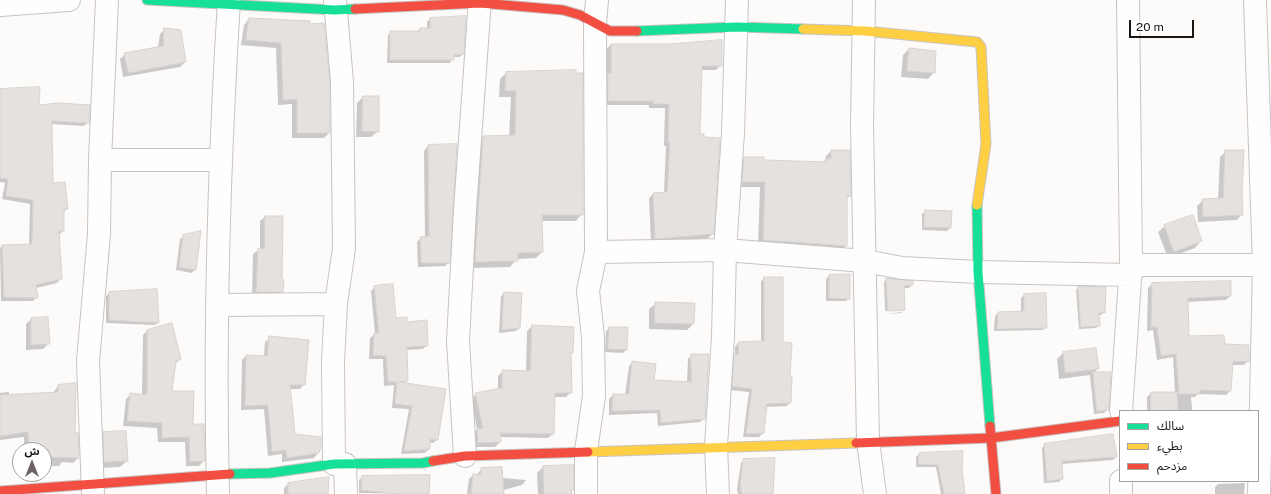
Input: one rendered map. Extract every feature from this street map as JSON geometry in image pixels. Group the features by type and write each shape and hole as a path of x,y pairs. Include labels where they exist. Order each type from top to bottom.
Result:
{"street":[{"path":"0,5 69,0"},
{"path":"93,488 88,361 99,234 100,160 107,0"},
{"path":"147,0 335,5 480,2 562,10 580,15 610,31 662,31 737,27 865,31 968,40 976,42 981,47 986,144 976,212 978,272 990,438 996,494"},
{"path":"586,494 586,451 594,396 593,337 588,291 596,252 595,24 597,0"},
{"path":"718,494 716,446 723,337 725,250 733,133 737,0"},
{"path":"864,0 865,31 862,126 868,441 875,494"},
{"path":"1121,410 1131,270 1128,0"},
{"path":"1255,0 1268,265 1259,494"},
{"path":"465,456 458,341 465,210 480,2"},
{"path":"218,484 217,305 220,160 229,3"},
{"path":"335,5 342,82 344,248 336,304 333,361 340,464 346,494"},
{"path":"100,160 220,160"},
{"path":"596,252 725,250 865,261 902,268 978,272 1131,270 1268,265"},
{"path":"217,305 336,304"},
{"path":"0,492 218,484 270,473 340,464 423,463 465,456 646,450 716,446 990,438 1119,421"},
{"path":"1121,482 1121,494"}],"building":[{"path":"466,16 464,54 454,55 454,60 390,60 390,31 420,31 420,28 430,28 430,18"},
{"path":"249,18 310,21 310,24 324,23 330,83 330,133 297,133 297,99 283,100 281,43 246,40"},
{"path":"164,28 181,30 186,62 128,73 124,53 163,46"},
{"path":"722,40 722,66 702,66 700,134 704,134 704,137 720,138 714,234 655,239 653,193 667,192 670,142 668,142 669,104 653,104 653,101 608,101 608,73 611,73 611,44 668,44"},
{"path":"909,48 936,51 935,73 907,71"},
{"path":"576,70 576,73 583,73 583,215 542,215 543,252 518,253 518,261 475,262 483,136 515,135 516,91 505,91 506,72"},
{"path":"40,87 39,105 58,103 90,105 89,123 52,121 53,183 65,182 68,209 64,209 64,231 59,231 62,279 36,285 38,298 4,297 2,245 32,244 33,200 6,196 8,179 0,178 0,89"},
{"path":"363,96 379,96 379,132 362,131"},
{"path":"457,144 450,263 421,263 420,237 429,236 428,145"},
{"path":"831,150 850,150 851,196 847,196 847,246 763,240 765,182 742,182 744,157 764,157 764,160 826,162 826,159 831,159"},
{"path":"1225,150 1244,150 1242,194 1243,215 1203,217 1202,199 1223,198"},
{"path":"925,210 952,211 951,228 924,227"},
{"path":"1193,215 1202,241 1174,252 1164,225"},
{"path":"265,216 283,216 283,292 256,292 258,248 264,249"},
{"path":"201,231 196,270 179,267 183,235"},
{"path":"850,274 850,299 829,298 829,275"},
{"path":"764,277 783,277 783,342 792,343 790,376 792,376 791,403 767,404 764,433 746,434 752,389 732,386 734,354 739,354 738,342 764,341"},
{"path":"886,278 913,281 913,285 904,286 905,310 888,311"},
{"path":"1231,281 1231,296 1188,298 1189,336 1224,335 1225,344 1249,345 1249,362 1233,361 1231,391 1200,390 1200,394 1179,394 1176,354 1161,356 1157,327 1151,327 1152,283"},
{"path":"393,284 396,318 407,317 407,322 427,320 428,346 407,347 408,381 399,382 446,389 438,440 430,439 430,449 404,451 412,406 395,404 397,382 388,382 386,356 373,355 374,333 379,333 374,286"},
{"path":"1078,286 1106,287 1105,313 1099,312 1100,326 1081,327"},
{"path":"157,289 159,323 109,320 109,292"},
{"path":"504,292 522,293 520,328 502,330"},
{"path":"1046,293 1047,328 997,329 998,312 1024,311 1024,294"},
{"path":"655,302 695,303 694,324 655,323"},
{"path":"48,317 50,344 31,345 31,318"},
{"path":"172,323 181,359 176,361 172,391 194,391 193,424 204,424 205,461 190,462 189,437 162,438 162,423 127,421 130,393 147,395 147,330"},
{"path":"532,325 574,327 573,353 571,353 572,393 555,393 554,434 500,433 501,442 478,443 477,429 483,428 475,393 502,388 502,370 530,371"},
{"path":"609,327 628,327 627,350 608,349"},
{"path":"269,336 309,340 305,385 290,385 295,434 321,437 321,447 319,453 287,458 286,450 272,452 268,405 245,406 246,355 267,356"},
{"path":"1096,348 1099,369 1065,373 1063,352"},
{"path":"691,354 709,354 705,419 661,423 660,410 612,411 613,394 629,394 632,361 656,364 654,380 691,382"},
{"path":"1093,372 1111,372 1109,410 1097,411"},
{"path":"76,383 75,433 78,433 79,458 52,457 52,442 29,442 28,432 0,436 0,395 58,392 58,385"},
{"path":"1151,392 1177,392 1178,410 1151,410"},
{"path":"126,431 128,461 104,462 103,432"},
{"path":"1113,434 1117,457 1062,461 1063,479 1047,481 1044,444"},
{"path":"963,451 962,469 965,494 944,494 938,465 918,464 919,453"},
{"path":"775,458 773,494 742,494 740,485 743,459"},
{"path":"574,465 574,490 571,490 572,494 544,494 543,466"},
{"path":"502,467 504,494 471,494 473,474 481,475 481,468"},
{"path":"430,475 429,494 399,494 361,490 362,476"},
{"path":"329,477 328,494 288,494 288,483"}],"traffic: fast":[{"path":"147,0 335,10 355,9"},
{"path":"637,31 737,27 803,29"},
{"path":"977,205 978,272 990,426"},
{"path":"230,474 270,473 334,464 423,463 433,461"}],"traffic: slow":[{"path":"803,29 865,31 977,42 981,47 986,144 977,205"},
{"path":"588,452 856,443"}],"traffic: jam":[{"path":"355,9 480,3 563,10 580,15 610,31 637,31"},
{"path":"856,443 991,438 1119,421"},
{"path":"990,426 996,494"},
{"path":"433,461 465,456 588,452"},
{"path":"0,491 230,474"}]}
